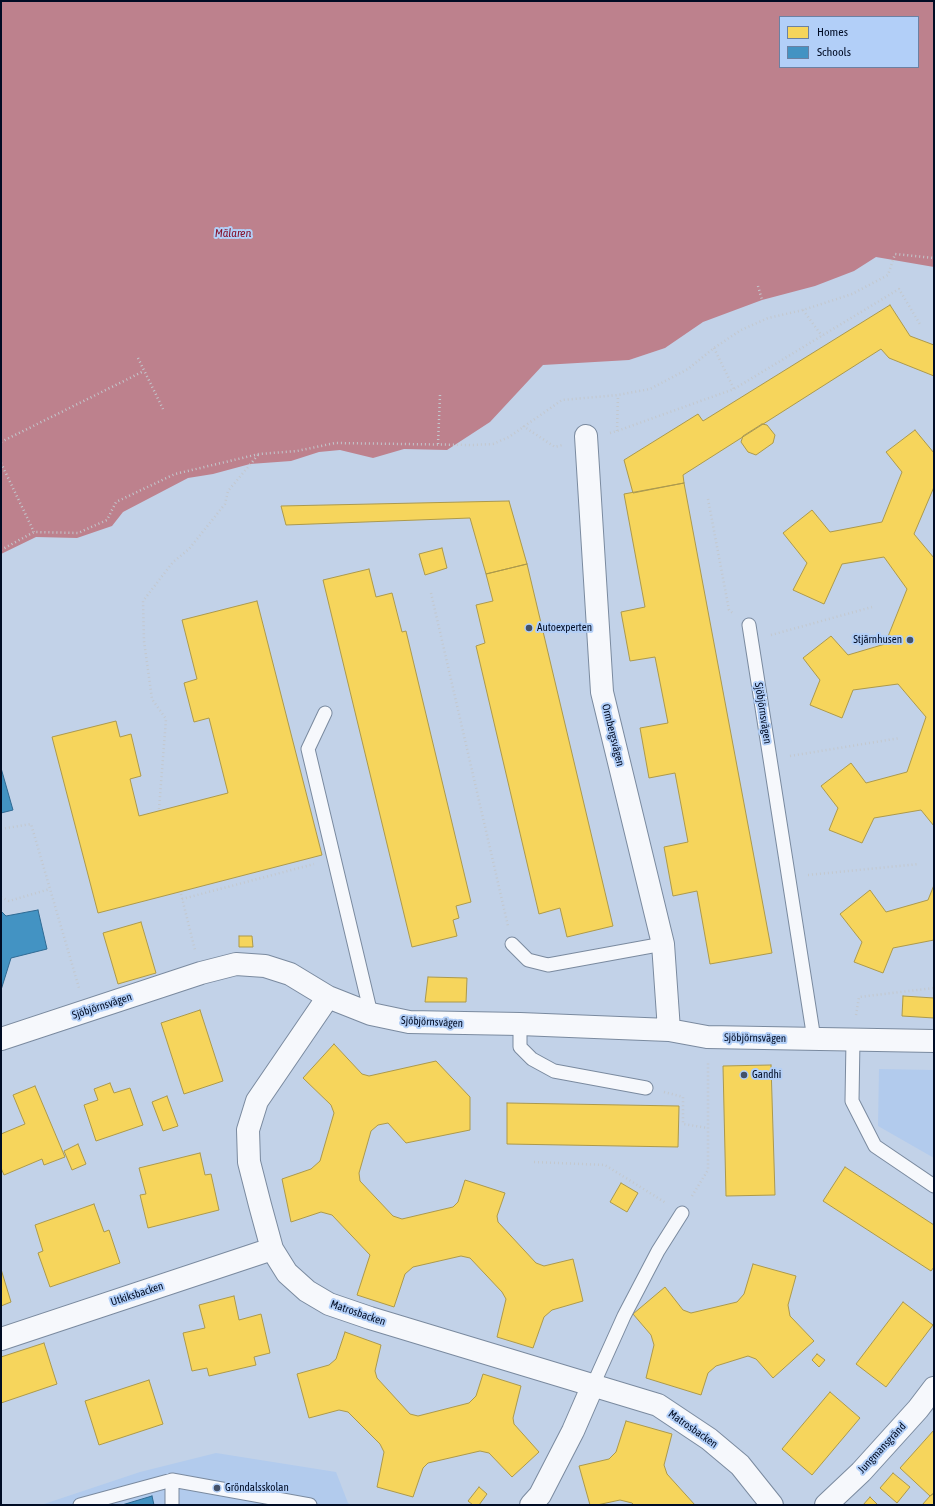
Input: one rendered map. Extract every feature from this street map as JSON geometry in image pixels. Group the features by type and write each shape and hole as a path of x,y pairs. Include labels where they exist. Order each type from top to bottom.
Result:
{"street":[{"name":"Ormbergsvägen","path":"586,436 602,692 663,944 669,1030"},
{"name":"Sjöbjörnsvägen","path":"1,1039 236,964 265,966 290,974 328,997 371,1014 409,1022 520,1024 669,1030 707,1037 934,1041"},
{"name":"Matrosbacken","path":"328,997 257,1100 248,1130 249,1162 272,1249 287,1273 307,1291 329,1304 658,1405 702,1435 740,1465 772,1505"},
{"name":"Utkiksbacken","path":"1,1339 272,1249"},
{"path":"531,1505 540,1494 574,1432 593,1386"},
{"name":"Jungmansgränd","path":"826,1505 861,1472 918,1409 934,1388"}],"lane":[{"name":"Sjöbjörnsvägen","path":"749,625 814,1039"},
{"path":"325,713 308,749 371,1014"},
{"path":"512,944 528,960 548,965 663,944"},
{"path":"520,1024 520,1047 532,1059 554,1071 646,1088"},
{"path":"853,1040 852,1101 875,1146 934,1186"},
{"path":"593,1386 624,1316 658,1251 682,1213"},
{"path":"172,1480 172,1505"},
{"path":"80,1505 172,1480 310,1505"}],"path":[{"path":"1,550 34,532 78,533 106,520 116,502 175,474 259,454 297,452 336,442 473,445 493,444 509,437 562,400 618,395 650,389 688,369 714,348 741,330 768,318 803,310 852,294 888,275 894,254 934,258"},
{"path":"758,286 762,300"},
{"path":"523,426 555,447 586,436 617,432 734,389 898,289 921,326"},
{"path":"803,310 822,336"},
{"path":"714,348 734,389"},
{"path":"138,358 162,409"},
{"path":"1,442 144,372"},
{"path":"438,444 440,395"},
{"path":"617,432 618,395"},
{"path":"159,809 166,719 152,699 144,641 143,601 172,562 189,549 225,504 228,491 259,454"},
{"path":"1,463 34,532"},
{"path":"708,499 729,610 749,625"},
{"path":"432,593 512,944"},
{"path":"751,640 872,607"},
{"path":"770,759 900,738"},
{"path":"1,829 31,824 86,1011"},
{"path":"182,899 334,859"},
{"path":"789,877 919,864"},
{"path":"1,897 9,901 50,889"},
{"path":"181,894 201,974"},
{"path":"853,1040 859,997 934,988"},
{"path":"534,1162 605,1165 682,1213 708,1170 708,1057"},
{"path":"646,1088 683,1097 683,1124 708,1128"}],"shaded area":[{"path":"879,1069 934,1070 934,1158 878,1126"},
{"name":"Gröndalsskolan","path":"216,1453 336,1472 348,1503 352,1505 41,1505 140,1472"}],"water":[{"name":"Mälaren","path":"1,1 934,1 934,267 876,257 854,271 815,286 762,300 703,322 665,348 629,360 543,365 490,422 447,450 404,449 373,458 340,450 319,452 291,461 250,464 213,474 188,478 123,512 112,526 77,538 36,537 1,554"}],"building: Homes":[{"path":"890,305 910,336 934,345 934,376 889,358 881,349 683,475 684,483 633,493 624,460 698,414 703,421"},
{"path":"762,424 767,425 775,435 773,443 756,455 748,452 741,442 743,436"},
{"name":"Stjärnhusen","path":"915,430 934,453 934,487 914,534 934,558 934,826 921,810 874,818 862,843 829,830 838,808 821,786 851,763 866,783 907,772 926,717 898,684 853,690 842,718 810,705 820,680 803,658 831,636 848,655 885,644 907,589 884,557 842,564 824,604 793,590 807,563 783,533 812,510 830,532 882,522 902,472 886,452"},
{"path":"684,483 772,953 710,964 697,891 673,896 664,847 688,842 675,773 649,778 640,728 668,723 655,657 630,661 621,612 645,607 624,494"},
{"path":"509,501 527,564 486,574 470,518 286,525 281,506"},
{"path":"442,548 447,568 425,575 419,554"},
{"path":"527,564 613,926 567,937 560,908 539,914 476,646 485,643 476,605 493,601 486,574"},
{"path":"369,569 376,597 392,593 402,632 406,631 471,902 456,906 459,918 453,920 457,936 412,947 323,580"},
{"path":"257,601 322,855 98,913 52,737 116,721 120,737 131,734 141,776 130,779 139,816 228,793 209,718 194,722 184,683 197,679 182,620"},
{"path":"934,885 934,940 893,948 883,973 854,962 862,942 840,914 870,890 886,912 928,900"},
{"path":"141,922 156,973 118,984 103,933"},
{"path":"239,936 252,936 253,947 239,947"},
{"path":"428,977 467,978 466,1002 425,1002"},
{"path":"903,996 934,998 934,1018 902,1016"},
{"path":"200,1010 223,1081 184,1094 161,1023"},
{"path":"334,1044 362,1074 369,1076 436,1061 470,1097 470,1130 406,1143 388,1123 378,1125 371,1131 359,1173 360,1181 393,1216 402,1219 453,1207 458,1202 465,1180 505,1193 497,1216 498,1222 536,1263 544,1266 573,1259 583,1301 552,1310 544,1317 533,1348 497,1337 506,1299 502,1292 470,1258 461,1256 413,1267 405,1274 394,1307 357,1295 370,1255 332,1215 321,1212 291,1222 282,1179 311,1169 320,1161 334,1113 331,1105 303,1078"},
{"path":"771,1065 775,1195 726,1196 723,1066"},
{"path":"110,1083 114,1093 130,1088 143,1125 96,1141 84,1105 98,1100 94,1089"},
{"path":"35,1086 65,1157 44,1165 42,1159 4,1175 1,1168 1,1134 25,1124 13,1095"},
{"path":"167,1096 178,1126 163,1131 152,1102"},
{"path":"507,1103 679,1106 678,1147 507,1144"},
{"path":"78,1144 86,1164 72,1170 64,1151"},
{"path":"200,1153 205,1175 211,1174 219,1210 148,1228 140,1195 146,1194 139,1168"},
{"path":"845,1167 934,1225 934,1267 931,1271 823,1201"},
{"path":"621,1183 638,1193 627,1212 610,1202"},
{"path":"94,1204 104,1232 109,1230 120,1263 50,1287 38,1253 43,1251 35,1225"},
{"path":"753,1264 796,1276 788,1305 790,1316 814,1341 773,1378 756,1359 748,1356 716,1366 708,1373 701,1395 646,1378 654,1345 651,1335 633,1314 665,1287 683,1310 691,1313 737,1302 744,1294"},
{"path":"1,1269 11,1302 1,1306"},
{"path":"234,1296 239,1320 261,1314 270,1353 254,1357 256,1365 209,1376 207,1368 192,1371 183,1333 205,1328 199,1305"},
{"path":"903,1302 933,1325 886,1387 856,1364"},
{"path":"345,1332 381,1345 375,1371 377,1378 410,1414 418,1416 469,1403 476,1396 483,1374 521,1386 513,1418 514,1424 539,1452 512,1477 489,1453 480,1451 428,1463 423,1468 413,1497 377,1487 384,1452 380,1444 348,1412 339,1410 309,1418 297,1374 329,1365 336,1359"},
{"path":"44,1343 57,1384 1,1403 1,1357"},
{"path":"817,1354 825,1360 819,1367 812,1360"},
{"path":"149,1380 163,1424 99,1445 85,1401"},
{"path":"830,1392 860,1418 812,1475 782,1449"},
{"path":"626,1421 672,1434 664,1465 667,1474 695,1505 634,1505 632,1503 620,1500 590,1505 579,1466 609,1459 616,1452"},
{"path":"934,1430 934,1493 930,1496 900,1468"},
{"path":"893,1473 910,1487 897,1503 880,1488"},
{"path":"479,1487 487,1494 479,1505 473,1505 468,1501"},
{"path":"934,1493 934,1505 922,1505 930,1496"},
{"path":"870,1497 878,1505 863,1505"}],"building: Schools":[{"path":"1,768 13,810 1,813"},
{"path":"38,910 47,949 11,958 1,990 1,911 6,916"},
{"path":"152,1496 154,1505 122,1505"}],"place":[{"name":"Autoexperten","path":"529,628"},
{"name":"Stjärnhusen","path":"910,640"},
{"name":"Gandhi","path":"744,1075"},
{"name":"Gröndalsskolan","path":"217,1488"}]}
